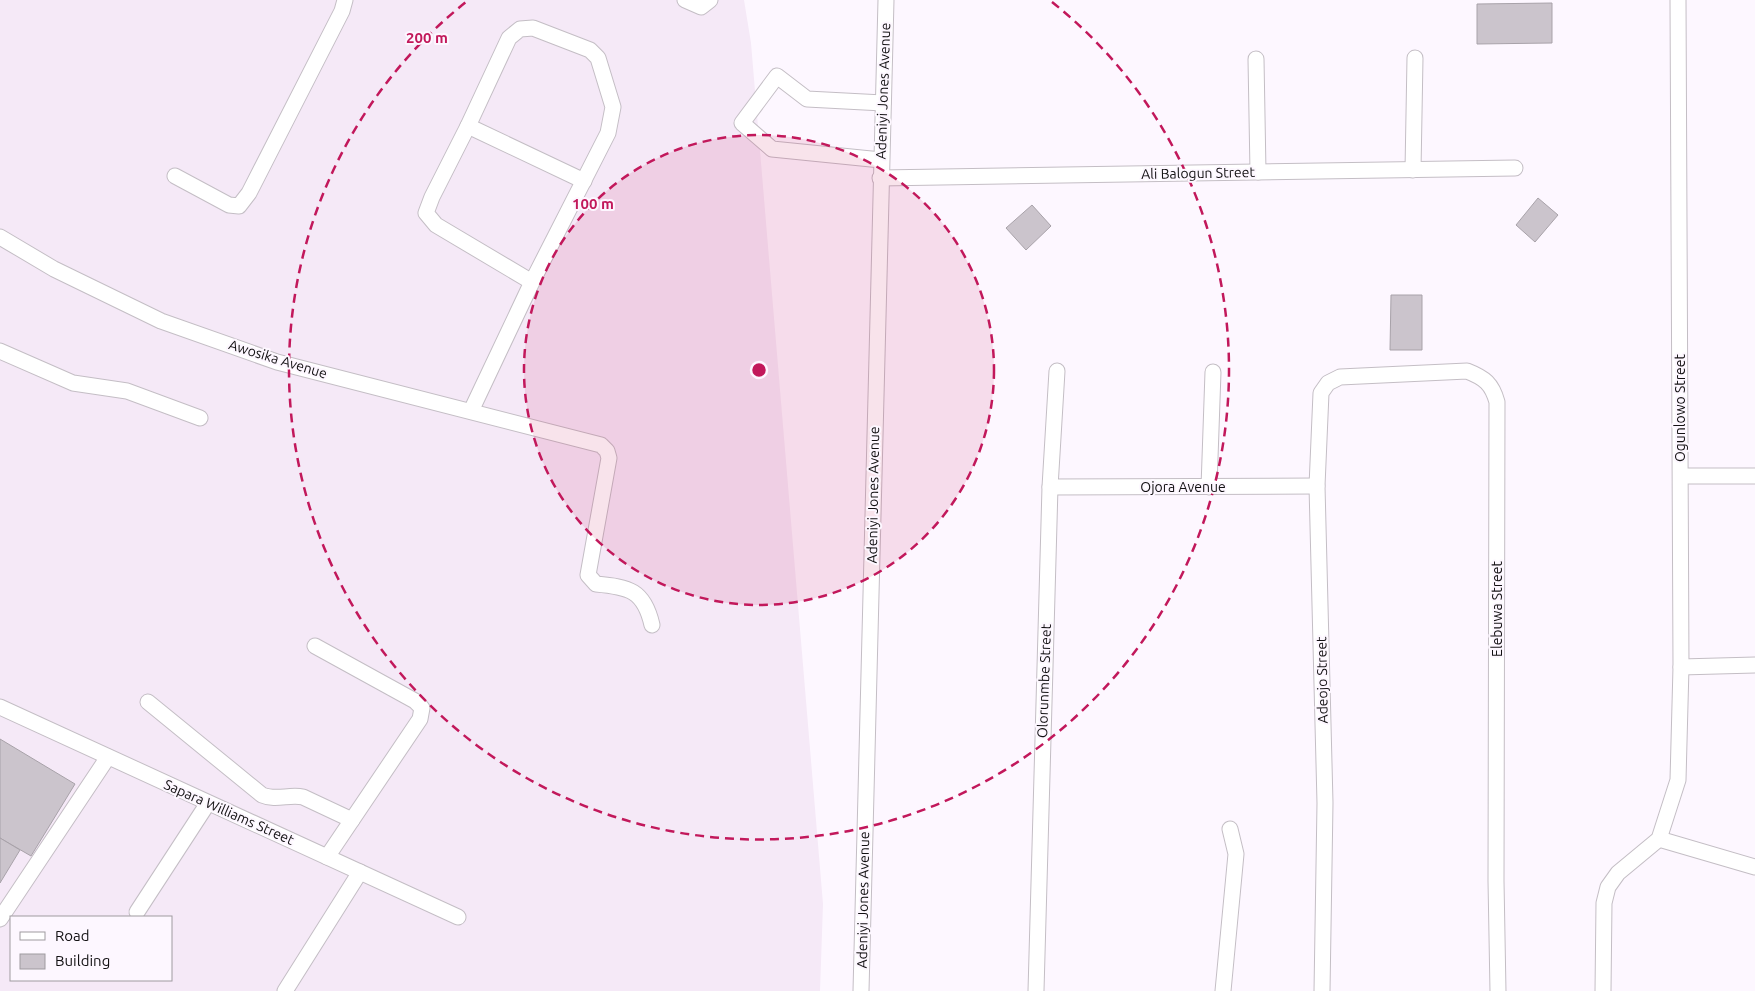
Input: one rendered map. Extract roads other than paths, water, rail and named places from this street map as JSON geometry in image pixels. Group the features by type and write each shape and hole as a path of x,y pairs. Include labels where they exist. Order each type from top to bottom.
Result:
{"street":[{"path":"175,176 229,205 239,206 249,193 342,10 345,0"},
{"path":"685,0 701,7 710,0"},
{"name":"Adeniyi Jones Avenue","path":"860,991 886,0"},
{"name":"Ogunlowo Street","path":"1659,839 1668,816 1678,780 1681,667 1678,0"},
{"path":"471,411 532,282 608,133 613,106 598,58 590,50 533,28 520,29 509,38 426,213 436,225 532,282"},
{"path":"1414,170 1416,58"},
{"path":"1256,59 1258,172"},
{"path":"881,160 772,149 742,123 777,76 807,99 883,103"},
{"path":"468,126 584,181"},
{"name":"Ali Balogun Street","path":"880,178 1515,168"},
{"name":"Awosika Avenue","path":"0,237 54,269 161,321 277,362 601,445 607,451 609,458 588,575 596,584 622,586 634,592 644,601 652,625"},
{"path":"0,351 73,383 127,391 200,418"},
{"name":"Olorunmbe Street","path":"1036,991 1050,487 1057,371"},
{"name":"Elebuwa Street","path":"1340,377 1467,371 1483,377 1493,387 1497,402 1496,881 1498,991"},
{"path":"1208,486 1213,372"},
{"name":"Adeojo Street","path":"1322,991 1325,803 1317,486 1321,393 1328,383 1340,377"},
{"path":"1681,476 1755,476"},
{"name":"Ojora Avenue","path":"1050,487 1317,486"},
{"path":"315,646 415,701 422,708 420,719 327,856"},
{"path":"1681,667 1755,665"},
{"path":"148,702 262,795 271,799 295,795 303,797 352,820"},
{"name":"Sapara Williams Street","path":"0,707 458,917"},
{"path":"0,919 108,757"},
{"path":"137,912 208,803"},
{"path":"1223,991 1236,854 1230,829"},
{"path":"1603,991 1604,903 1608,887 1618,873 1659,839 1755,867"},
{"path":"285,991 360,872"}]}
